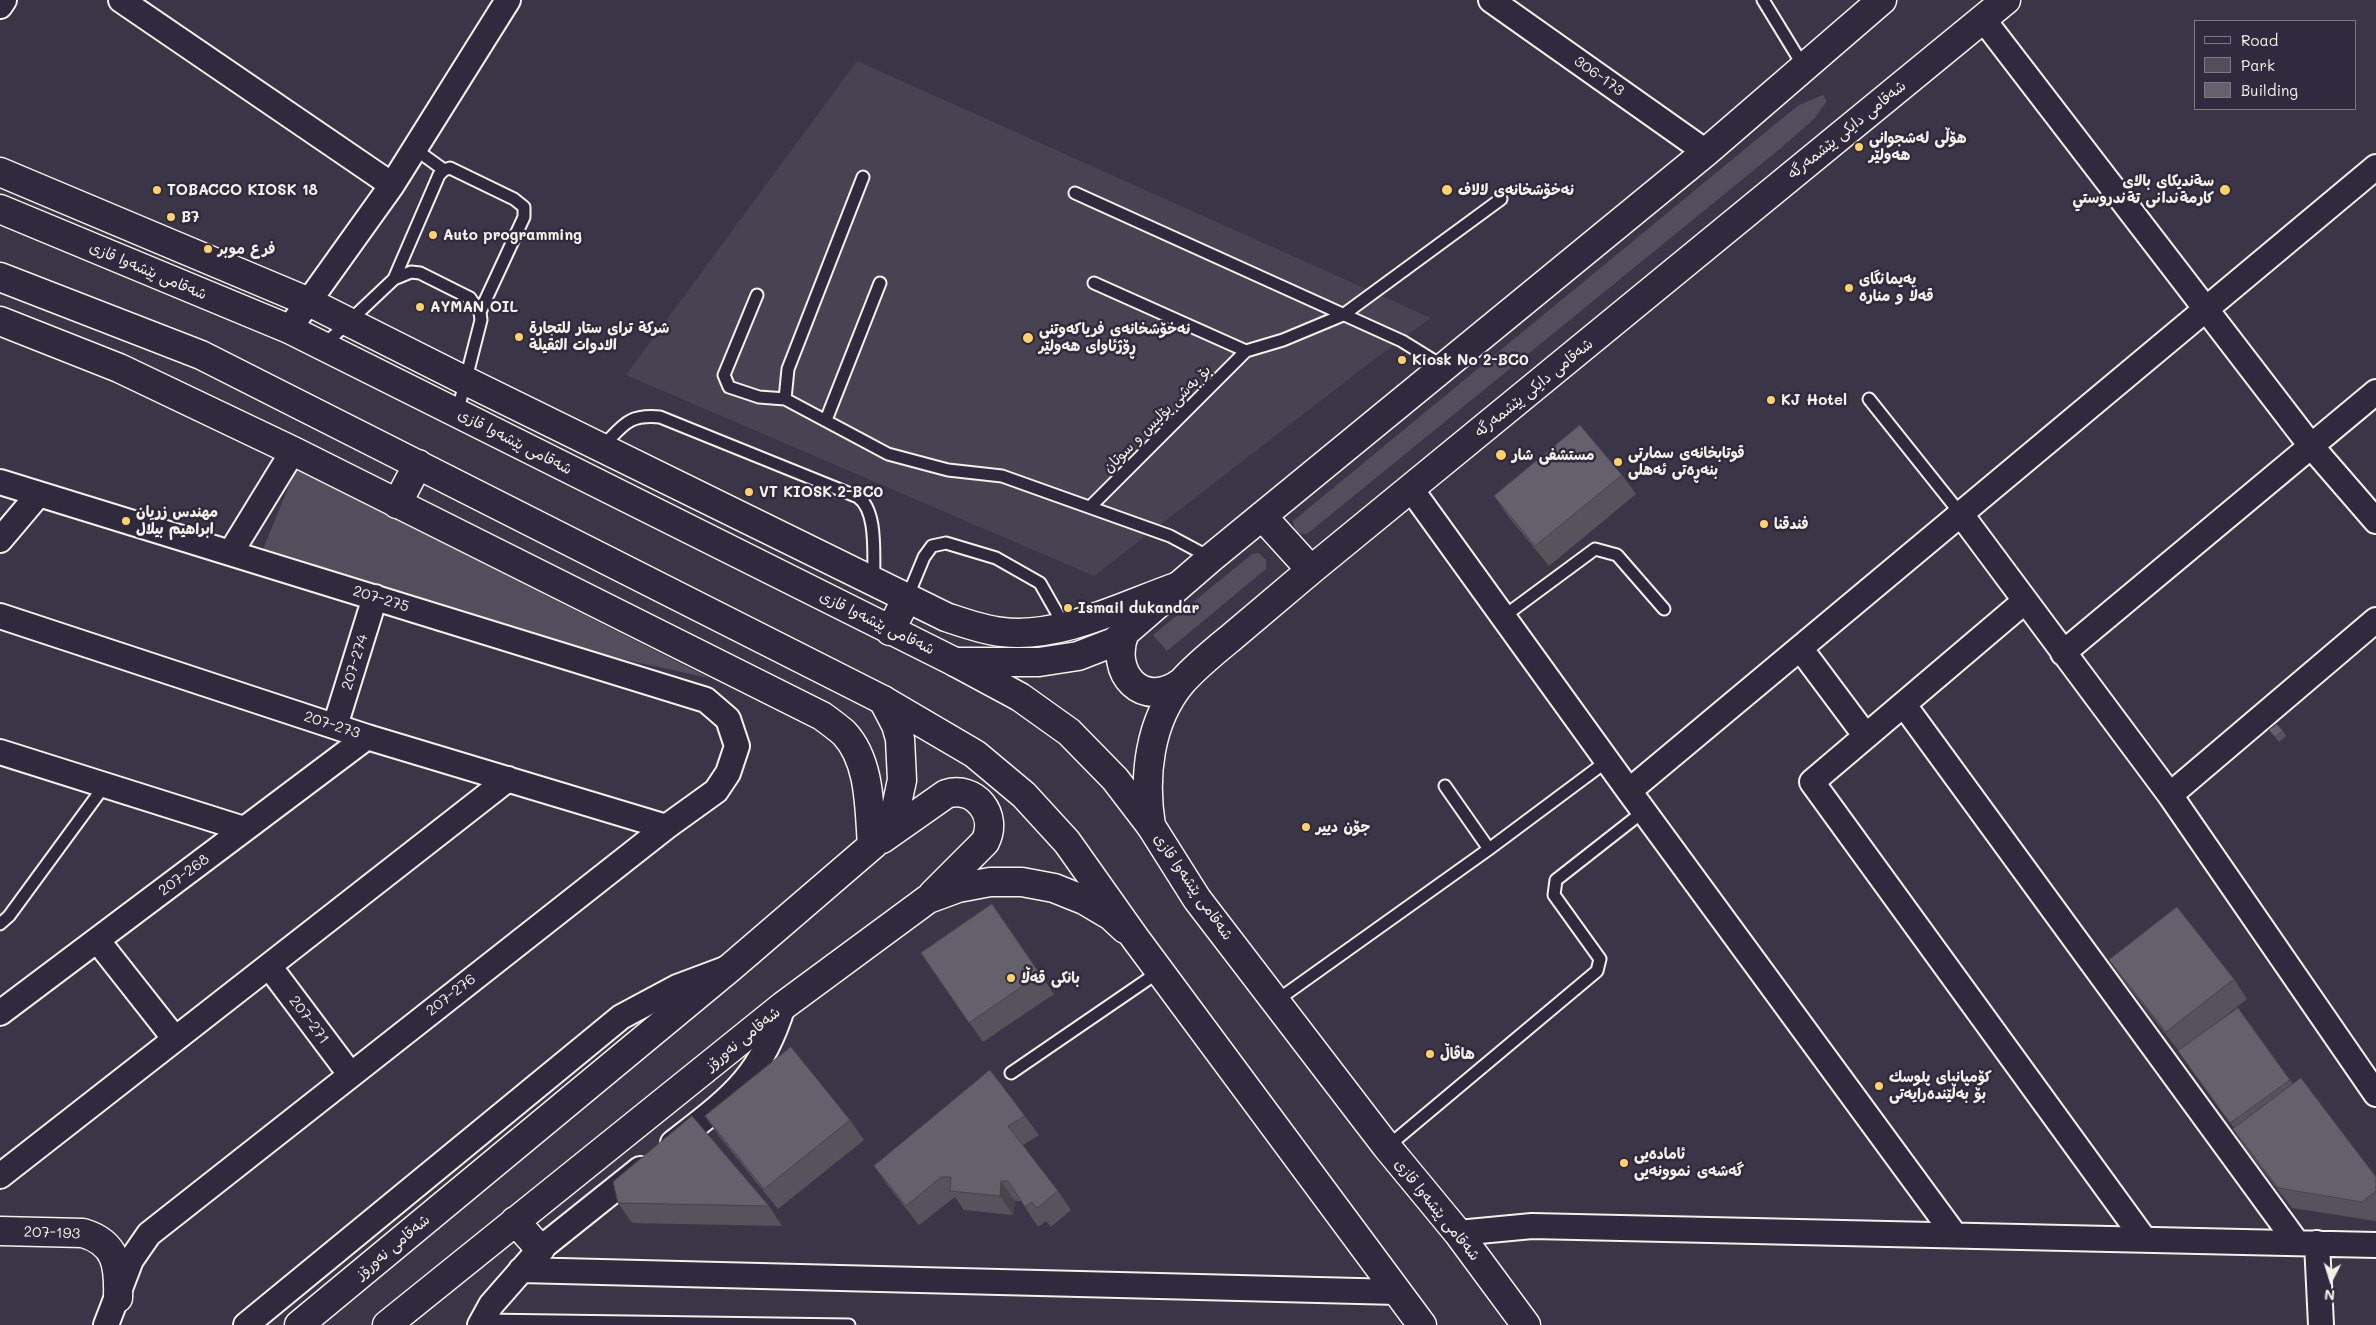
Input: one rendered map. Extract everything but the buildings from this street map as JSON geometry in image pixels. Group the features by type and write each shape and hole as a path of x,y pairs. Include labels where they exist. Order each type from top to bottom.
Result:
{"main road":[{"path":"955,662 1060,660 1114,642 1210,558 1706,152 1805,69 1882,0"},
{"name":"شەقامی دایکی پێشمەرگە","path":"1150,826 1147,777 1150,754 1160,723 1182,682 1209,656 1311,570 1992,8"},
{"path":"0,172 309,302 466,382 946,617 1001,632 1023,633 1065,627 1176,587"},
{"name":"شەقامی پێشەوا قازی","path":"0,209 289,329 955,662 1020,697 1069,732 1115,779 1150,826 1198,899 1387,1146 1458,1233 1526,1325"},
{"path":"0,277 201,355 883,700 975,754 1024,795 1067,842 1135,938 1422,1325"},
{"path":"0,321 119,368 293,451 822,716 844,734 860,758 867,785 873,844 946,794 962,793 972,796 987,811 989,832 985,842 928,899"},
{"path":"397,504 418,464"},
{"path":"1262,516 1311,570"},
{"path":"890,631 906,598"},
{"path":"1126,632 1120,645 1120,662 1134,684 1146,690 1159,692 1173,689 1182,682"},
{"name":"شەقامی نەورۆز","path":"299,1325 731,967 873,844 896,808 902,780 900,739 890,712 883,700"},
{"name":"شەقامی نەورۆز","path":"387,1325 783,1006 928,899 958,888 990,882 1030,883 1054,888 1084,900 1111,916 1135,938"},
{"path":"515,1221 540,1249"},
{"name":"207-193","path":"0,1231 82,1233 93,1236 110,1249 114,1257 118,1277 118,1298"}],"street":[{"path":"0,6 4,0"},
{"path":"121,0 392,185"},
{"path":"289,329 392,185 508,0"},
{"name":"306-173","path":"1491,0 1706,152"},
{"path":"1992,8 2205,309 2311,446 2376,521"},
{"path":"1629,791 2376,167"},
{"path":"2063,653 2376,392"},
{"path":"231,552 293,451"},
{"name":"207-275","path":"0,482 706,700 728,719 737,746"},
{"path":"1411,489 1607,761 1954,1234"},
{"path":"0,540 38,495"},
{"path":"1960,513 2170,795 2376,1094"},
{"name":"207-274","path":"335,726 375,597"},
{"path":"2025,601 1812,782 2144,1239"},
{"name":"207-273","path":"0,616 367,737 666,827"},
{"path":"2170,795 2376,620"},
{"path":"1800,648 1865,735"},
{"path":"1904,705 2307,1243 2321,1325"},
{"name":"207-268","path":"0,1013 367,737"},
{"name":"207-276","path":"106,1325 118,1298 131,1260 149,1234 666,827 716,791 728,773 737,746"},
{"path":"0,752 244,829"},
{"path":"0,1176 508,779"},
{"path":"97,940 175,1039"},
{"name":"207-271","path":"269,966 350,1074"},
{"path":"246,1325 621,1017 677,987 731,967"},
{"path":"483,1323 491,1305 540,1249 722,1104 743,1084 761,1061 775,1034 783,1006"},
{"path":"1458,1233 1532,1226 2376,1245"},
{"path":"521,1270 1398,1292"}],"lane":[{"path":"1763,0 1805,69"},
{"path":"415,148 444,170"},
{"path":"394,279 439,175 444,170 450,168 514,198 524,207 524,217 480,312"},
{"path":"785,399 788,369 863,176"},
{"path":"1075,193 1343,316 1402,341 1444,367"},
{"path":"1094,282 1246,351 1283,340 1343,316 1501,199"},
{"path":"322,346 394,279 411,272 420,273 470,298 480,312 481,320 457,414"},
{"path":"826,420 880,283"},
{"path":"757,295 724,375 729,387 759,397 785,399 888,454 948,470 1002,476 1170,536 1210,558"},
{"name":"بۆ بەشی پۆلیس و سوتان","path":"1090,508 1246,351"},
{"path":"1869,399 1960,513"},
{"path":"601,448 630,419 645,416 660,417 858,497 865,502 871,513 874,582"},
{"path":"906,598 924,557 932,546 946,543 996,558 1040,583 1065,627"},
{"path":"1503,618 1595,548 1617,555 1664,609"},
{"path":"1276,1001 1489,849 1607,761"},
{"path":"0,924 9,916 105,785"},
{"path":"1445,786 1489,849"},
{"path":"1387,1146 1597,971 1600,959 1554,895 1556,880 1644,811"},
{"path":"1011,1073 1160,971"},
{"path":"483,1323 849,1325"}],"shaded area":[{"name":"نەخۆشخانەی فریاکەوتنی ڕۆژئاوای هەولێر","path":"857,61 1431,318 1376,358 1094,576 626,375"}],"green space":[{"path":"1823,95 1827,101 1814,119 1781,148 1307,534 1296,533 1293,521 1799,105"},
{"path":"296,469 709,678 603,655 263,549"},
{"path":"1259,553 1266,560 1266,569 1167,651 1153,635 1252,554"}],"place":[{"name":"هۆڵی لەشجوانی هەولێر","path":"1859,147"},
{"name":"TOBACCO KIOSK 18","path":"157,190"},
{"name":"نەخۆشخانەی لالاف","path":"1447,190"},
{"name":"سةنديكاى بالاى كارمةندانى تةندروستي","path":"2225,190"},
{"name":"B7","path":"171,217"},
{"name":"Auto programming","path":"433,235"},
{"name":"فرع موبر","path":"208,249"},
{"name":"پەیمانگای قەلا و منارە","path":"1849,288"},
{"name":"AYMAN OIL","path":"420,307"},
{"name":"شركة ترای ستار للتجارة الادوات الثقيلة","path":"519,337"},
{"name":"نەخۆشخانەی فریاکەوتنی ڕۆژئاوای هەولێر","path":"1028,338"},
{"name":"Kiosk No 2-BC0","path":"1402,360"},
{"name":"KJ Hotel","path":"1771,400"},
{"name":"مستشفى شار","path":"1501,455"},
{"name":"قوتابخانەی سمارتی بنەڕەتی ئەهلی","path":"1618,462"},
{"name":"VT KIOSK 2-BC0","path":"749,492"},
{"name":"مهندس زريان ابراهيم بيلال","path":"126,521"},
{"name":"فندقنا","path":"1764,524"},
{"name":"Ismail dukandar","path":"1068,608"},
{"name":"جۆن دییر","path":"1306,827"},
{"name":"بانکی قەڵا","path":"1011,978"},
{"name":"هاڤاڵ","path":"1430,1054"},
{"name":"کۆمپانیای پلوسك بۆ بەڵێندەرایەتی","path":"1879,1086"},
{"name":"ئامادەیی گەشەی نموونەیی","path":"1624,1163"}]}
